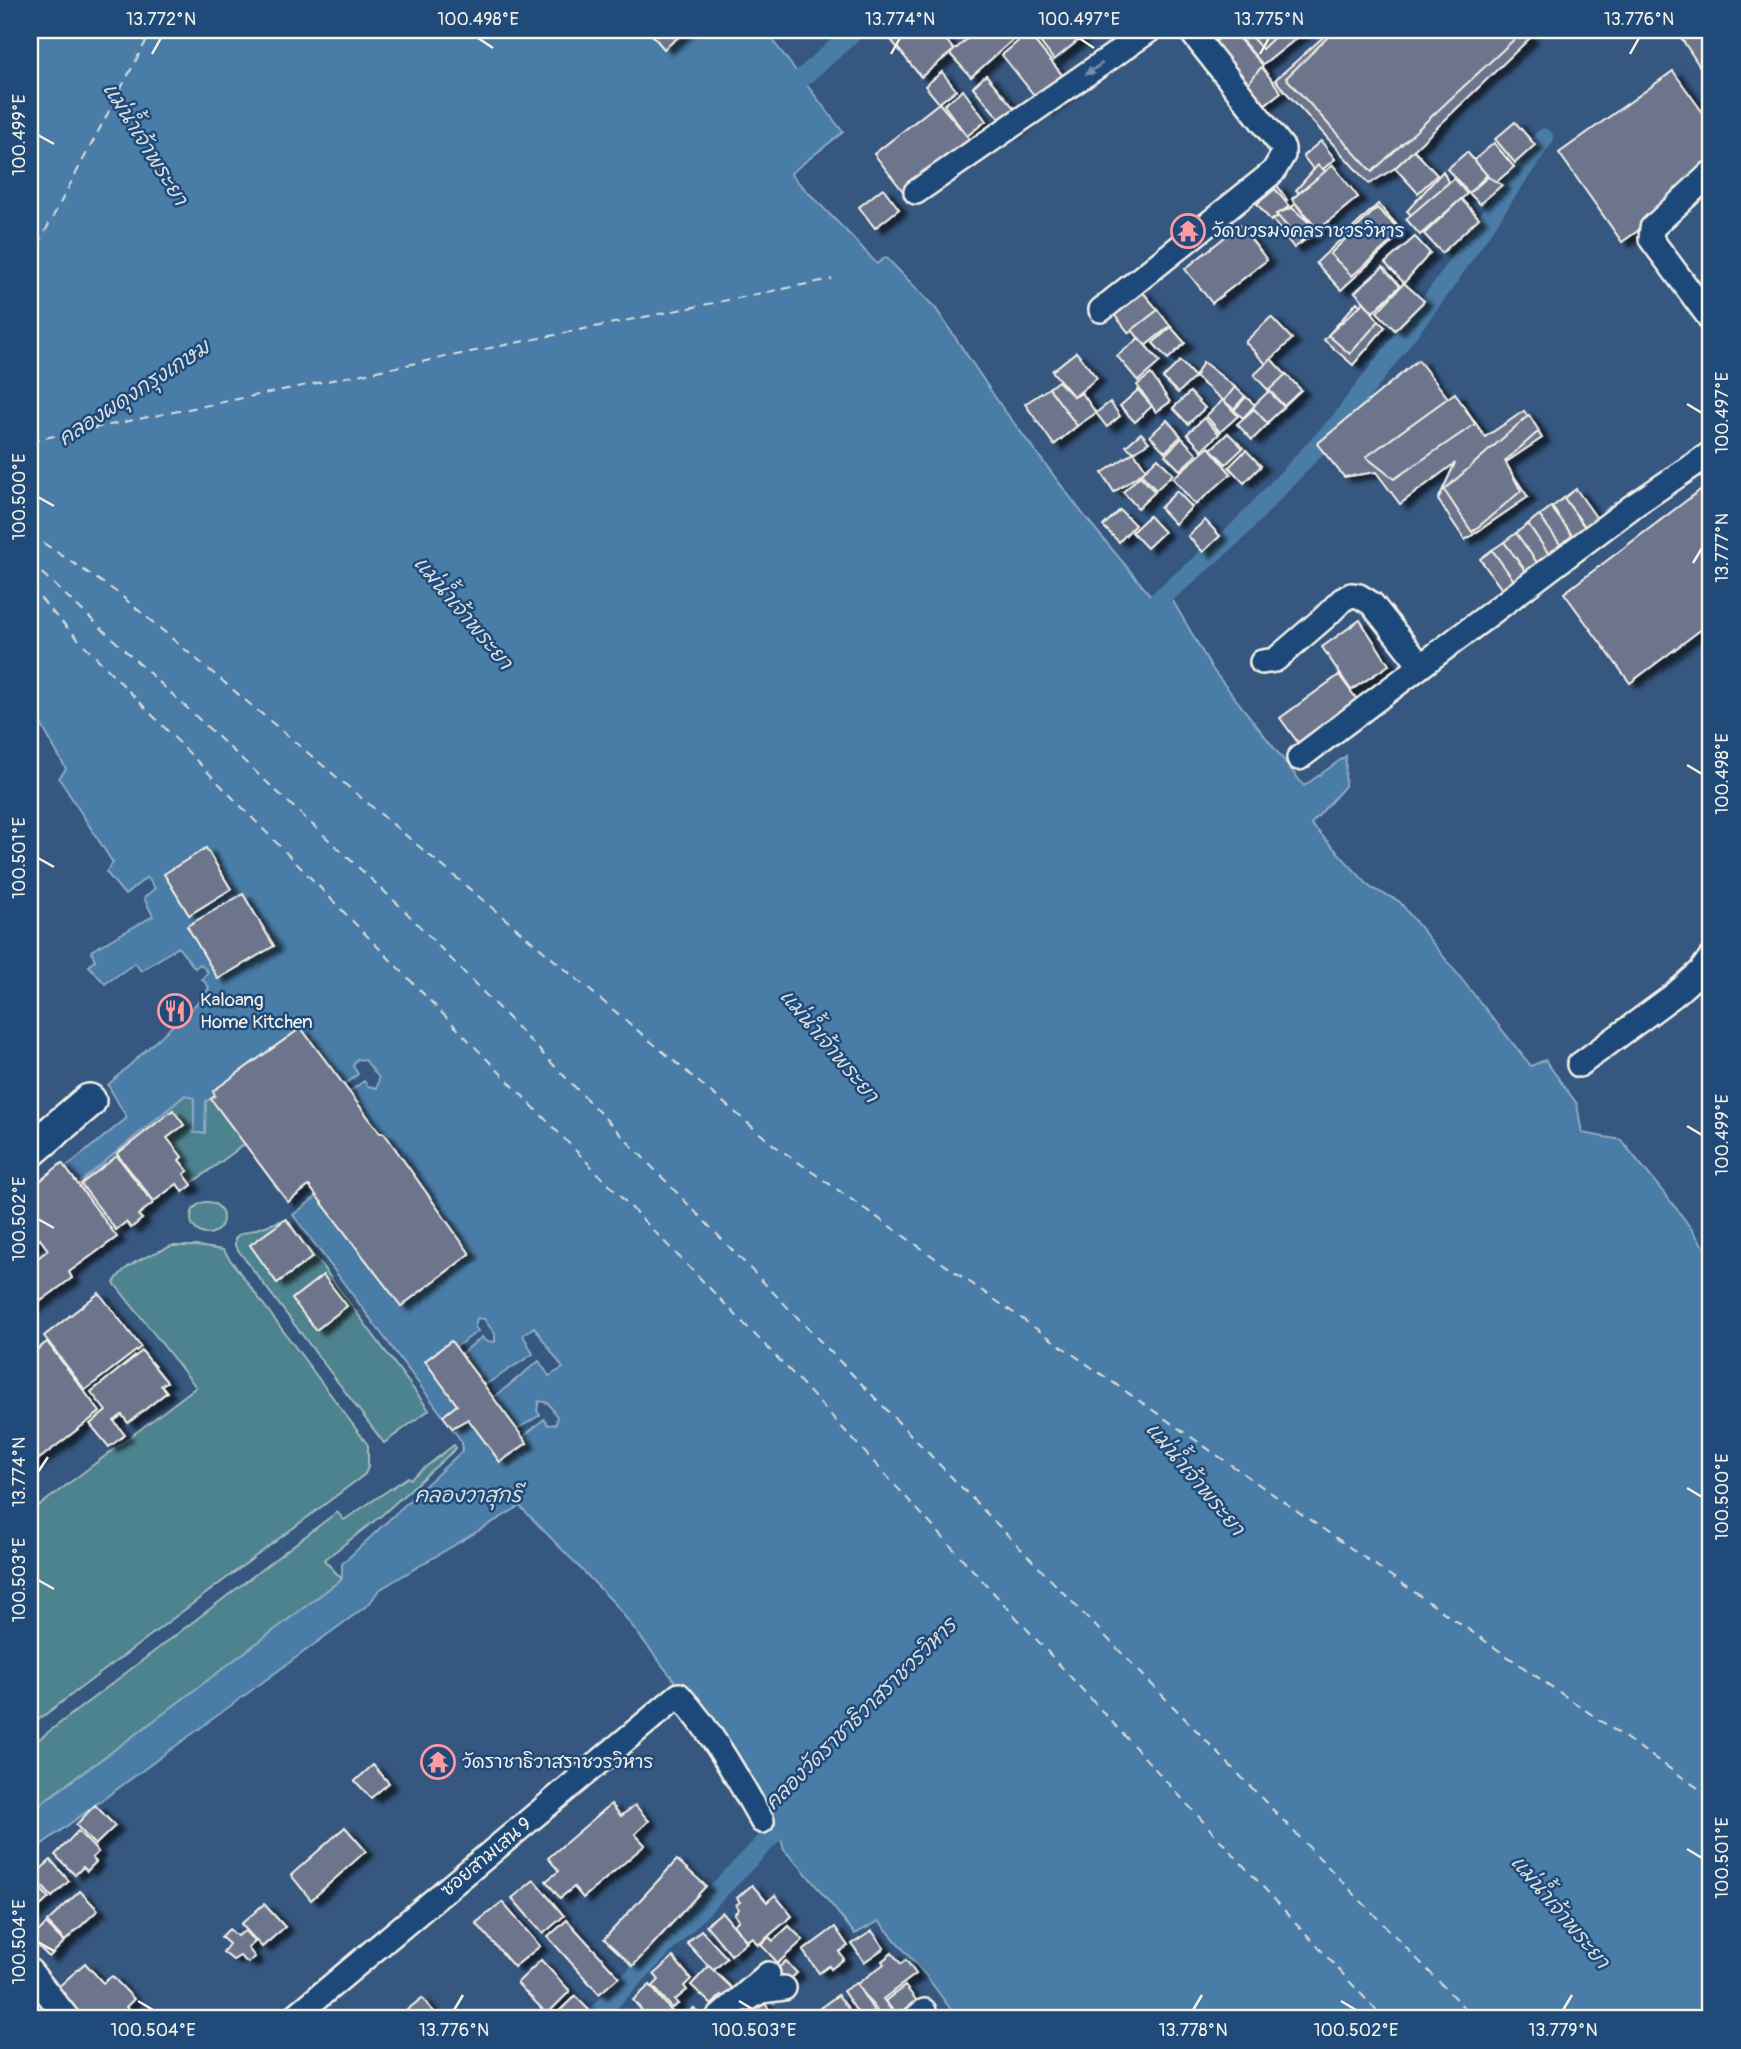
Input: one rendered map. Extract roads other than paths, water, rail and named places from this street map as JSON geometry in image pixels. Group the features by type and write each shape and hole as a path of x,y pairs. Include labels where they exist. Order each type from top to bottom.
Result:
{"street":[{"path":"916,192 1150,30"},
{"path":"1101,310 1273,172 1283,155 1283,148 1190,30"},
{"path":"1711,173 1652,228 1650,235 1711,320"},
{"path":"1299,758 1633,506 1711,453"},
{"path":"1262,662 1275,660 1351,594 1372,604 1422,666"},
{"path":"1579,1065 1674,995 1701,971 1711,957"},
{"path":"30,1152 89,1101"},
{"name":"ซอยสามเสน 9","path":"292,2019 678,1695 695,1713 719,1747 762,1822"},
{"path":"30,1971 68,2019"},
{"path":"717,2019 735,2002 776,1981"}],"water":[{"path":"30,30 648,30 664,48 687,30 767,30 843,132 791,173 792,176 877,264 886,257 936,309 1001,406 1086,518 1150,595 1170,596 1213,670 1304,786 1346,756 1345,786 1311,824 1371,888 1399,901 1531,1066 1545,1060 1577,1104 1582,1133 1621,1140 1680,1213 1711,1257 1711,2019 958,2019 927,1977 879,1921 855,1934 784,1850 777,1823 757,1788 719,1733 697,1710 615,1604 520,1506 379,1590 369,1604 30,1853 30,1812 342,1579 342,1564 462,1451 462,1442 452,1428 468,1419 500,1462 527,1443 523,1437 544,1419 548,1425 556,1424 557,1417 548,1403 539,1401 537,1411 540,1415 517,1429 493,1398 539,1361 549,1376 563,1368 534,1327 523,1335 533,1354 485,1385 461,1354 482,1337 485,1341 495,1342 495,1334 484,1319 477,1318 475,1327 478,1331 456,1347 451,1341 425,1361 457,1405 443,1416 293,1215 317,1196 401,1305 470,1254 384,1134 380,1133 349,1092 364,1081 368,1086 377,1088 379,1078 365,1060 357,1059 353,1066 358,1074 344,1085 301,1028 213,1091 215,1096 206,1101 205,1133 194,1133 194,1098 185,1095 78,1184 65,1168 127,1118 108,1085 206,994 209,987 202,979 208,972 200,964 195,968 178,947 141,971 135,963 105,984 89,966 95,960 91,951 153,916 144,898 155,888 147,877 125,895 106,872 113,863 59,778 66,769 41,724 30,723","holes":["243,894 274,946 218,979 188,927"]}],"waterway":[{"path":"784,94 856,30"},
{"path":"1145,612 1236,533 1338,424 1443,286 1544,138"},
{"name":"คลองวัดราชาธิวาสราชวรวิหาร","path":"593,2019 797,1810"}],"place":[{"name":"วัดบวรมงคลราชวรวิหาร","path":"1188,231"},
{"name":"Kaloang Home Kitchen","path":"175,1011"},
{"name":"วัดราชาธิวาสราชวรวิหาร","path":"438,1762"}],"water label":[{"name":"แม่น้ำเจ้าพระยา","path":"145,144"},
{"name":"คลองผดุงกรุงเกษม","path":"134,393"},
{"name":"แม่น้ำเจ้าพระยา","path":"463,613"},
{"name":"แม่น้ำเจ้าพระยา","path":"829,1046"},
{"name":"แม่น้ำเจ้าพระยา","path":"1195,1479"},
{"name":"คลองวาสุกรี","path":"468,1495"},
{"name":"แม่น้ำเจ้าพระยา","path":"1560,1912"}]}
